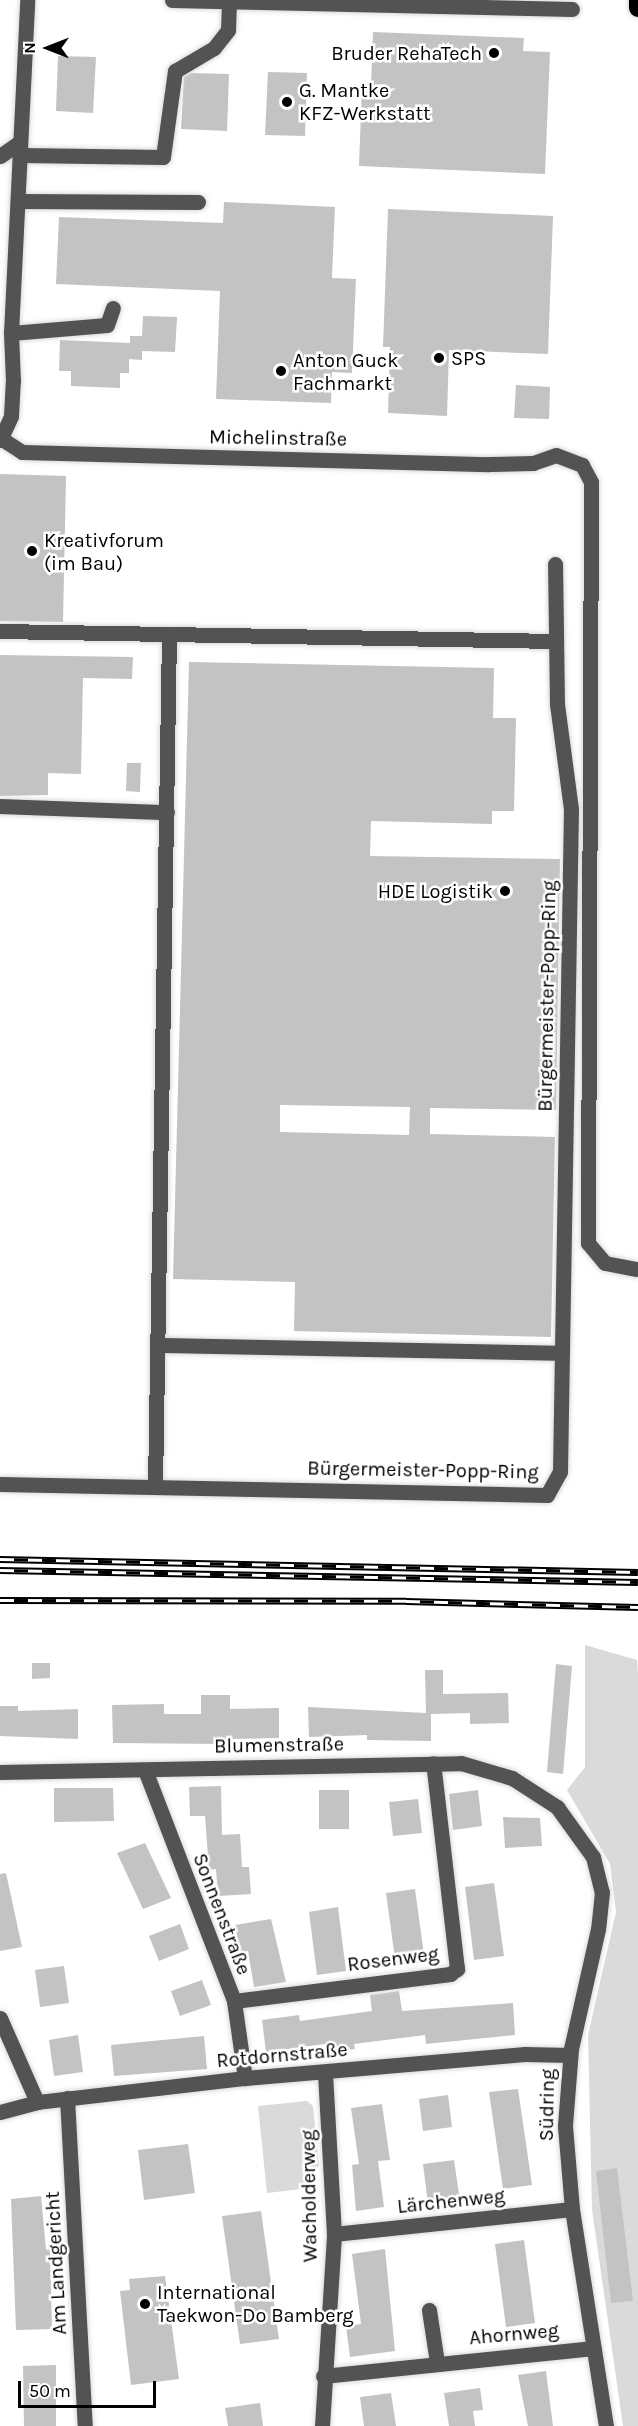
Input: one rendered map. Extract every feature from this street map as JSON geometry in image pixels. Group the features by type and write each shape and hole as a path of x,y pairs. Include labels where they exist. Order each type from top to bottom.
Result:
{"highway":[{"path":"638,0 638,8"}],"street":[{"name":"Michelinstraße","path":"27,0 11,333 11,416 1,439 22,453 489,459 533,463 556,455 582,465 591,482 588,1243 605,1263 635,1269"},
{"path":"172,0 572,9"},
{"path":"0,156 20,149 163,157 175,71 214,48 228,30 231,1"},
{"path":"18,201 198,202"},
{"path":"11,333 107,325 113,308"},
{"name":"Bürgermeister-Popp-Ring","path":"0,1484 547,1495 560,1472 571,809 558,704 555,564"},
{"path":"0,631 556,641"},
{"path":"155,1486 169,635"},
{"path":"0,806 167,812"},
{"path":"158,1345 562,1353"},
{"name":"Blumenstraße","path":"0,1773 433,1763 488,1769 550,1801"},
{"name":"Rosenweg","path":"234,2001 450,1974 457,1969 433,1763"},
{"name":"Sonnenstraße","path":"145,1770 234,2001 245,2078"},
{"name":"Südring","path":"550,1801 585,1844 602,1892 600,1920 570,2055 565,2126 572,2209 606,2426"},
{"path":"0,2018 37,2102"},
{"name":"Rotdornstraße","path":"0,2112 37,2102 245,2078 325,2073 525,2054 570,2055"},
{"name":"Wacholderweg","path":"322,2426 323,2376 334,2234 325,2073"},
{"name":"Am Landgericht","path":"67,2098 86,2426"},
{"name":"Lärchenweg","path":"334,2234 572,2209"},
{"path":"429,2310 437,2362"},
{"name":"Ahornweg","path":"323,2376 437,2362 594,2348"}],"shaded area":[{"path":"585,1645 637,1660 638,2426 623,2426 592,2210 588,2035 616,1912 610,1864 567,1790 585,1767"},
{"path":"307,2101 313,2106 319,2166 302,2189 267,2193 258,2106"}],"building":[{"path":"373,32 524,38 523,51 550,52 545,174 359,166 362,84 371,85"},
{"path":"58,56 96,57 93,113 56,111"},
{"path":"268,72 307,73 305,136 265,135"},
{"path":"191,73 229,74 227,131 181,129 184,77"},
{"path":"224,202 335,207 332,278 356,279 352,373 332,372 331,403 216,399 220,291 56,284 59,217 223,223"},
{"path":"388,209 553,216 548,354 449,350 447,416 388,413 390,347 383,347"},
{"path":"143,316 177,317 175,352 142,351 142,360 129,359 129,373 120,373 120,388 71,386 71,371 59,371 60,340 130,343 130,336 142,336"},
{"path":"516,385 550,387 549,419 514,418"},
{"name":"Kreativforum (im Bau)","path":"0,474 66,476 63,622 0,621"},
{"path":"0,655 133,657 132,679 83,678 81,774 48,773 48,795 0,796"},
{"path":"189,662 494,668 493,718 516,718 514,811 492,811 492,824 371,821 370,856 560,859 556,1110 430,1108 430,1134 555,1137 551,1337 294,1331 295,1282 173,1279","holes":["280,1105 410,1107 409,1135 280,1132"]},
{"path":"127,763 141,763 140,792 126,791"},
{"path":"32,1663 50,1663 50,1678 32,1679"},
{"path":"556,1664 572,1666 563,1774 547,1772"},
{"path":"425,1670 443,1670 443,1694 508,1693 509,1723 470,1724 470,1713 431,1714 431,1741 367,1740 367,1735 309,1737 308,1707 426,1713"},
{"path":"201,1695 230,1695 230,1709 279,1708 279,1738 222,1739 222,1744 113,1743 112,1705 164,1704 164,1714 201,1714"},
{"path":"0,1706 18,1706 18,1711 78,1709 78,1739 0,1736"},
{"path":"221,1786 222,1835 240,1834 242,1867 249,1867 251,1894 218,1896 216,1869 209,1870 205,1816 190,1816 189,1787"},
{"path":"54,1788 113,1788 114,1821 54,1822"},
{"path":"319,1790 349,1790 349,1829 319,1829"},
{"path":"478,1790 482,1826 453,1830 449,1794"},
{"path":"418,1799 422,1833 393,1836 389,1802"},
{"path":"503,1817 540,1818 542,1846 505,1848"},
{"path":"145,1843 171,1898 143,1909 117,1853"},
{"path":"6,1873 22,1947 0,1951 0,1874"},
{"path":"494,1883 504,1956 474,1960 465,1887"},
{"path":"415,1889 425,1962 396,1966 386,1893"},
{"path":"338,1907 346,1971 317,1975 309,1912"},
{"path":"271,1919 286,1982 254,1987 248,1951 239,1952 235,1925"},
{"path":"180,1924 189,1949 159,1961 149,1936"},
{"path":"64,1966 69,2003 40,2007 35,1970"},
{"path":"202,1980 211,2005 180,2016 171,1991"},
{"path":"399,1991 402,2011 513,2003 515,2035 426,2044 425,2035 354,2044 355,2049 326,2053 325,2044 266,2052 262,2020 299,2015 300,2021 372,2011 370,1995"},
{"path":"78,2035 83,2072 54,2076 49,2040"},
{"path":"204,2036 207,2069 114,2076 111,2045"},
{"path":"518,2089 532,2185 503,2189 489,2092"},
{"path":"448,2095 452,2127 423,2131 419,2099"},
{"path":"382,2104 390,2160 378,2161 384,2207 356,2211 352,2165 359,2164 351,2108"},
{"path":"188,2144 195,2193 144,2200 138,2150"},
{"path":"454,2160 461,2208 429,2212 423,2164"},
{"path":"617,2168 633,2301 611,2303 596,2171"},
{"path":"41,2196 46,2250 50,2249 52,2329 16,2330 11,2199"},
{"path":"261,2211 279,2339 240,2344 222,2216"},
{"path":"524,2240 535,2323 506,2327 495,2244"},
{"path":"385,2249 395,2351 350,2357 346,2326 361,2324 352,2254"},
{"path":"165,2276 179,2379 131,2385 120,2291 130,2290 129,2279"},
{"path":"56,2365 56,2426 24,2426 23,2366"},
{"path":"546,2371 553,2426 528,2426 518,2375"},
{"path":"480,2388 483,2410 473,2411 475,2426 449,2426 444,2393"},
{"path":"391,2393 396,2426 364,2426 360,2397"},
{"path":"260,2403 263,2426 228,2426 225,2408"}],"railway":[{"path":"0,1559 638,1572"},
{"path":"0,1570 638,1582"},
{"path":"0,1600 406,1601 638,1607"}],"place":[{"name":"Bruder RehaTech","path":"494,53"},
{"name":"G. Mantke KFZ-Werkstatt","path":"287,102"},
{"name":"SPS","path":"439,358"},
{"name":"Anton Guck Fachmarkt","path":"281,371"},
{"name":"Kreativforum (im Bau)","path":"32,551"},
{"name":"HDE Logistik","path":"505,891"},
{"name":"International Taekwon-Do Bamberg","path":"145,2304"}]}
